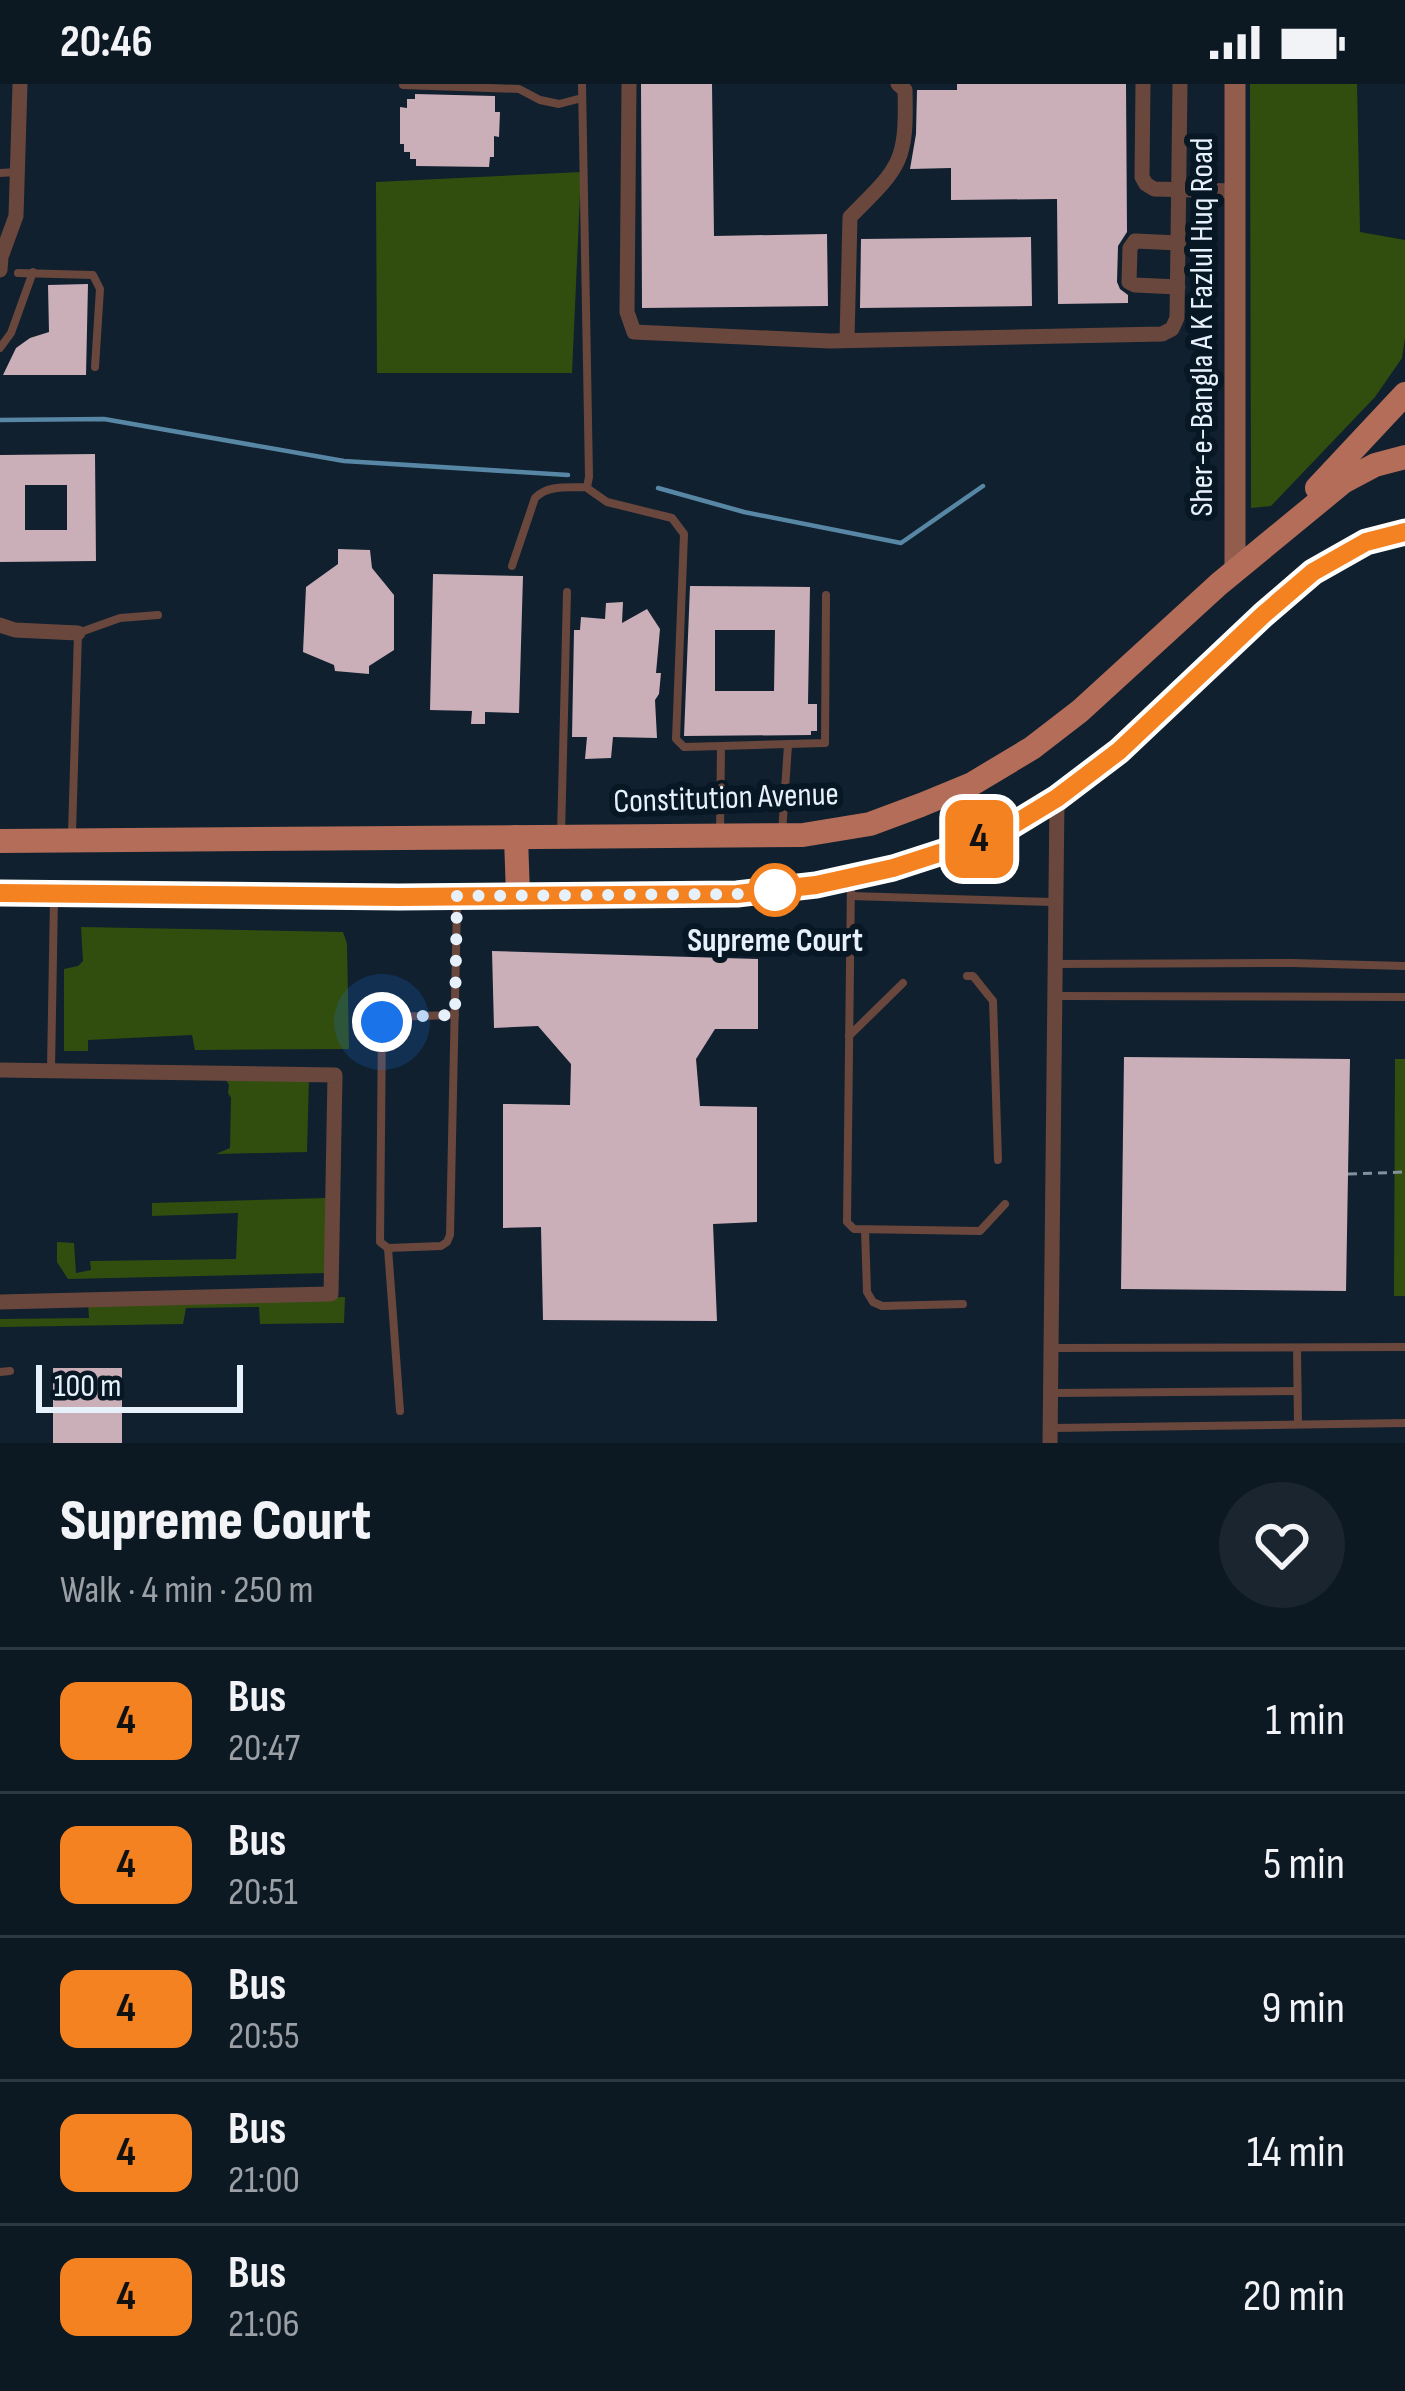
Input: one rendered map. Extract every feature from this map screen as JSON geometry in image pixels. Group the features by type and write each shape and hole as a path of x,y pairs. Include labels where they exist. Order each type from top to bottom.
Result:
{"main road":[{"path":"1287,529 1322,483 1405,394"},
{"name":"Constitution Avenue","path":"0,841 803,835 870,824 972,784 1032,748 1080,711 1234,570 1343,482 1405,457"},
{"path":"0,893 518,896 737,894 851,887 893,868 998,834 1057,798 1119,751 1313,572 1366,542 1405,532"},
{"path":"516,837 518,896"}],"street":[{"path":"7,272 1,256 16,216 8,172 20,84"},
{"path":"628,84 627,312 634,332 847,340 1162,334 1172,329 1177,318 1180,84"},
{"path":"847,340 850,217 899,164 906,111 905,90 898,84"},
{"path":"1142,84 1142,177 1146,184 1154,189 1235,191"},
{"name":"Sher-e-Bangla A K Fazlul Huq Road","path":"1234,570 1235,84"},
{"path":"1178,287 1129,282 1130,248 1135,241 1179,243"},
{"path":"0,625 78,633"},
{"path":"1050,1436 1057,798"},
{"path":"0,1070 335,1075 331,1294 0,1302"}],"lane":[{"path":"582,84 587,488"},
{"path":"403,85 519,89 559,104 582,98"},
{"path":"7,272 93,274 98,279 95,367"},
{"path":"0,348 33,272"},
{"path":"512,566 541,492 587,488 607,502 671,518 683,534 676,739 684,747 825,743 826,595"},
{"path":"561,837 567,592"},
{"path":"72,841 78,633 120,618 158,615"},
{"path":"782,835 788,745"},
{"path":"719,835 721,746"},
{"path":"1005,1204 980,1231 865,1230 847,1222 851,887 1055,902"},
{"path":"51,1070 55,893"},
{"path":"455,1015 386,1017 382,1022 380,1242 388,1248 441,1246 449,1235 455,1015 457,896"},
{"path":"1054,964 1405,966"},
{"path":"967,976 973,976 992,1001 998,1160"},
{"path":"849,1036 902,983"},
{"path":"1054,996 1405,997"},
{"path":"865,1230 866,1292 873,1301 882,1306 963,1304"},
{"path":"388,1248 400,1411"},
{"path":"1297,1347 1298,1424"},
{"path":"1051,1348 1405,1347"},
{"path":"1050,1393 1297,1391"},
{"path":"1050,1436 1405,1423"}],"path":[{"path":"1348,1174 1405,1172"}],"green space":[{"path":"1250,84 1357,84 1360,232 1405,240 1402,358 1375,397 1271,506 1251,508"},
{"path":"581,172 572,373 377,373 376,182"},
{"path":"81,927 343,932 349,1049 195,1050 192,1035 88,1040 88,1051 64,1051 64,969 83,961"},
{"path":"1395,1059 1405,1059 1405,1296 1394,1296"},
{"path":"309,1077 307,1152 216,1154 230,1148 231,1098 226,1080"},
{"path":"328,1198 327,1273 68,1279 57,1262 57,1242 74,1243 76,1273 91,1270 90,1261 236,1259 238,1213 152,1216 152,1203"},
{"path":"345,1297 344,1323 260,1324 259,1307 186,1308 183,1324 0,1327 0,1319 89,1318 88,1302"}],"building":[{"path":"641,84 712,84 714,236 827,234 828,306 642,308"},
{"path":"957,84 1126,84 1127,232 1118,246 1117,282 1128,295 1128,303 1058,304 1057,199 951,200 951,168 910,169 917,90 957,90"},
{"path":"415,94 495,96 499,137 494,136 489,167 416,166 416,159 410,159 410,152 404,152 400,144 400,107 407,108 407,99 415,99"},
{"path":"1031,237 1032,306 860,308 861,239"},
{"path":"88,284 86,375 3,375 16,348 49,332 48,285"},
{"path":"95,454 96,561 0,562 0,455","holes":["25,485 67,485 67,530 25,530"]},
{"path":"338,549 370,550 372,568 394,595 394,650 369,666 369,674 335,671 334,665 303,652 306,587 338,564"},
{"path":"433,574 523,576 519,713 485,712 485,724 471,724 472,711 430,710"},
{"path":"690,586 810,587 808,704 817,704 817,731 811,735 684,736","holes":["715,630 775,630 774,691 715,691"]},
{"path":"623,602 622,623 647,609 660,629 657,738 613,737 611,758 585,759 587,737 572,737 574,630 580,630 581,617 605,619 606,603"},
{"path":"492,951 758,959 758,1029 715,1029 696,1059 700,1106 757,1107 757,1222 713,1224 717,1321 543,1320 541,1227 503,1228 503,1104 570,1105 571,1064 538,1026 494,1028"},
{"path":"1124,1057 1350,1059 1346,1291 1121,1289"},
{"path":"53,1368 122,1368 122,1443 53,1443"}],"waterway":[{"path":"0,420 104,419 344,461 568,475"},
{"path":"658,488 744,512 901,543 983,486"}],"bus line":[{"name":"4","path":"0,893 737,894 816,885 893,868 998,834 1057,798 1119,751 1313,572 1366,542 1405,532"}],"place":[{"name":"Supreme Court","path":"775,890"}],"route":[{"path":"382,1022 386,1017 455,1015 457,896 775,890"}]}
